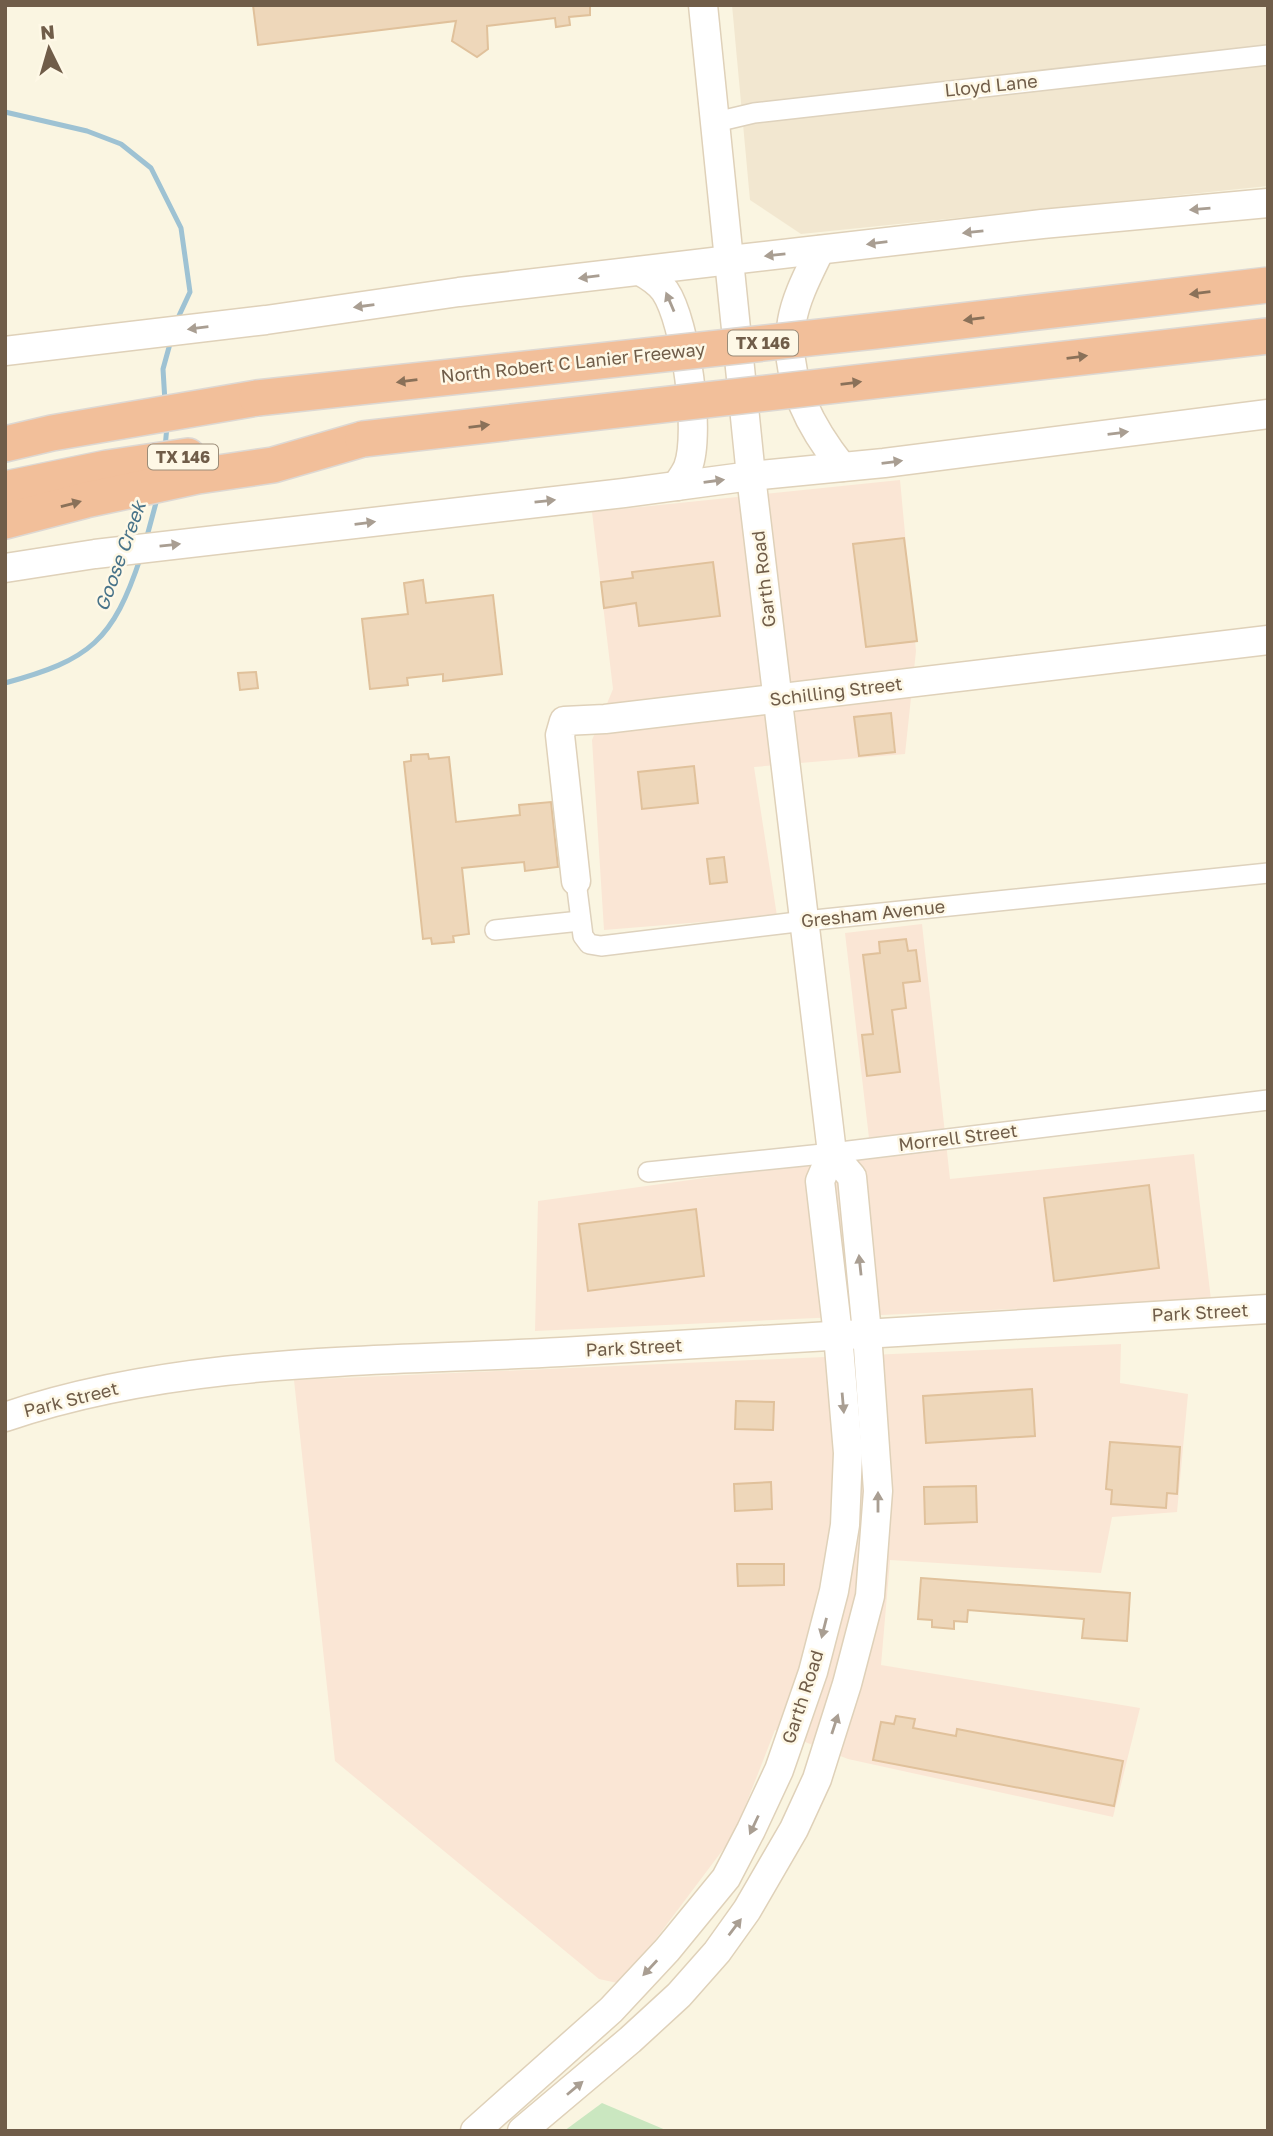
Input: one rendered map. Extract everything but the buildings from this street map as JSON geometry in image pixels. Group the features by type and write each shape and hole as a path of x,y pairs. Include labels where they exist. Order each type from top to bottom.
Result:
{"highway":[{"name":"North Robert C Lanier Freeway","path":"5,444 51,433 257,398 1268,285"},
{"name":"TX 146","path":"5,489 107,468 241,449 363,439 1268,336"},
{"path":"5,419 64,408 257,398"},
{"path":"5,521 198,476 273,466 363,439"}],"main road":[{"name":"Garth Road","path":"475,2131 611,2010 667,1950 726,1878 779,1770 813,1672 834,1591 845,1525 848,1452 820,1181 832,1153 751,476 703,5"},
{"path":"7,350 266,320 459,292 730,260 1042,224 1268,203"},
{"path":"820,250 794,313 791,351 795,382 807,412 821,440 842,467"},
{"path":"640,271 653,278 665,291 683,337 691,391 692,434 689,466 677,486"},
{"path":"5,568 95,554 842,467 1268,414"},
{"name":"Schilling Street","path":"576,881 560,734 564,721 605,719 1268,640"},
{"name":"Garth Road","path":"522,2131 630,2040 679,1995 717,1952 762,1888 794,1829 817,1779 847,1685 870,1596 878,1509 867,1333 852,1177 832,1153"},
{"name":"Park Street","path":"5,1417 89,1392 165,1379 284,1366 1268,1309"},
{"path":"813,1672 847,1685"},
{"path":"726,1878 762,1888"}],"street":[{"name":"Lloyd Lane","path":"716,122 754,113 1268,55"},
{"name":"Gresham Avenue","path":"580,921 583,936 589,944 601,946 805,921 1268,873"},
{"path":"495,930 580,921 576,881"},
{"name":"Morrell Street","path":"649,1171 832,1153 1268,1100"}],"shaded area":[{"path":"732,5 1268,5 1268,186 801,234 750,200"},
{"path":"900,480 916,651 905,754 754,767 777,916 604,930 592,740 613,689 592,512"},
{"path":"922,924 950,1179 1194,1154 1211,1300 535,1331 538,1201 871,1155 845,933"},
{"path":"1121,1344 1120,1383 1188,1394 1177,1512 1112,1517 1101,1573 890,1560 881,1665 1140,1708 1113,1817 848,1759 775,1730 734,1835 622,1984 599,1979 335,1761 294,1380"}],"green space":[{"path":"602,2103 668,2131 564,2131"}],"waterway":[{"name":"Goose Creek","path":"5,112 87,131 121,144 151,168 181,228 190,292 177,320"},
{"name":"Goose Creek","path":"165,402 163,369 171,340"},
{"name":"Goose Creek","path":"165,448 167,426"},
{"name":"Goose Creek","path":"146,540 157,499"},
{"name":"Goose Creek","path":"5,683 58,665 94,643 120,608 141,556"}]}
